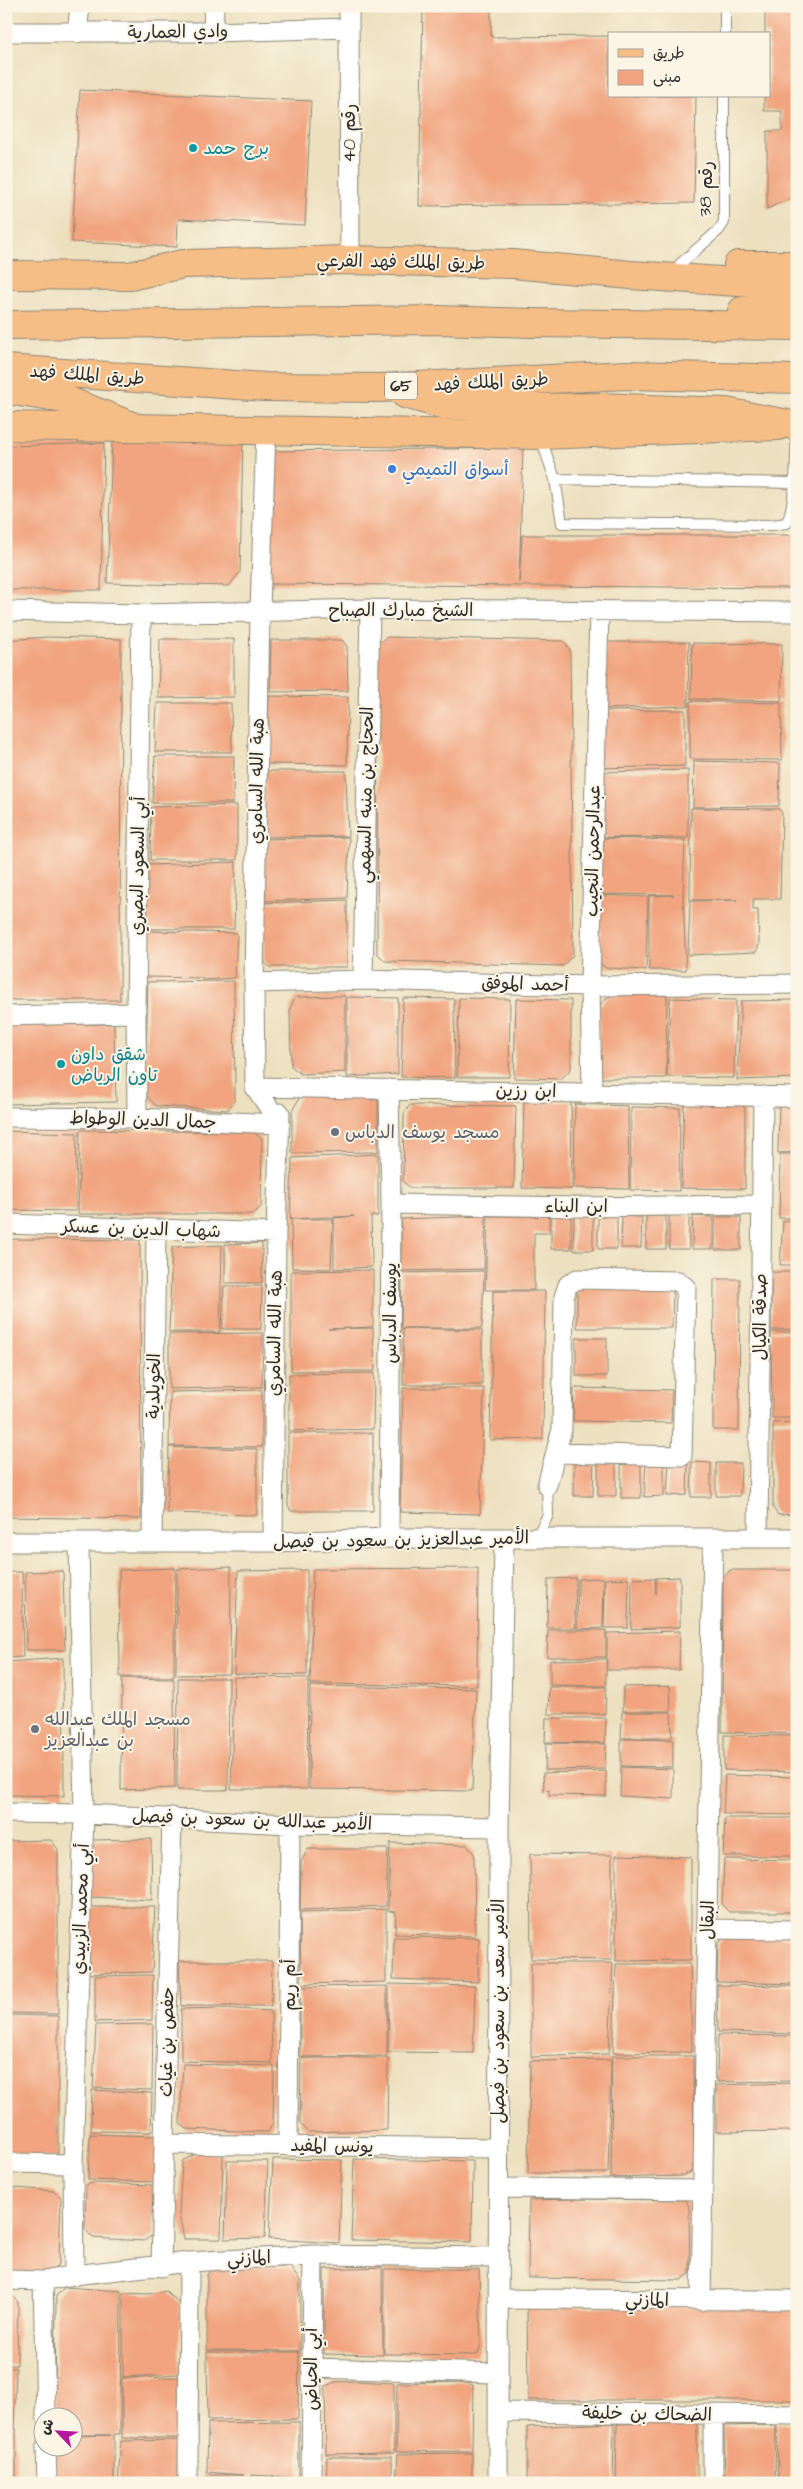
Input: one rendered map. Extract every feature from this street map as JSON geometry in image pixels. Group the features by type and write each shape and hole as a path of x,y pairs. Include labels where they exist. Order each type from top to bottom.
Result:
{"main road":[{"name":"طريق الملك فهد الفرعي","path":"6,275 130,276 183,264 350,260 513,264 631,275 793,267"},
{"path":"513,264 680,264 793,267"},
{"path":"531,323 575,313 760,311 797,303"},
{"path":"6,325 438,320 797,326"},
{"name":"طريق الملك فهد","path":"6,369 265,387 380,388 626,375 797,379"},
{"path":"380,388 444,404 541,408 598,406 726,412 795,425"},
{"path":"6,390 64,399 134,427"},
{"path":"6,426 540,435 795,425"}],"street":[{"path":"77,33 80,6"},
{"path":"213,32 214,6"},
{"name":"رقم 40","path":"349,6 350,260"},
{"name":"وادي العمارية","path":"6,32 213,32 349,28"},
{"name":"هبة الله السامري","path":"255,1087 254,983 260,611 266,429"},
{"name":"الشيخ مبارك الصباح","path":"6,611 141,614 370,609 797,612"},
{"name":"الحجاج بن منبه السهمي","path":"363,980 370,609"},
{"name":"عبدالرحمن النجيب","path":"592,1092 590,986 599,610"},
{"name":"أبي السعود البصري","path":"137,1118 136,1013 141,614"},
{"name":"أحمد الموفق","path":"254,983 363,980 590,986 797,984"},
{"path":"6,1016 136,1013"},
{"path":"255,1087 280,1124"},
{"name":"ابن رزين","path":"255,1087 280,1089 592,1092 797,1097"},
{"name":"هبة الله السامري","path":"273,1542 276,1233 280,1089"},
{"name":"يوسف الدباس","path":"389,1089 391,1204 389,1538"},
{"name":"صدقة الكيال","path":"758,1538 763,1096"},
{"name":"جمال الدين الوطواط","path":"6,1117 137,1118 280,1124"},
{"name":"ابن البناء","path":"391,1204 578,1207 761,1205"},
{"name":"شهاب الدين بن عسكر","path":"6,1224 276,1233"},
{"name":"الخويلدية","path":"152,1542 156,1230"},
{"path":"547,1485 562,1429 564,1297 568,1285 577,1279 678,1281 684,1285 686,1288 682,1456 557,1453"},
{"name":"الأمير عبدالعزيز بن سعود بن فيصل","path":"6,1542 273,1542 389,1538 797,1538"},
{"name":"الأمير سعد بن سعود بن فيصل","path":"498,2483 499,1826 504,1538"},
{"name":"البقال","path":"701,2301 713,1538"},
{"name":"أبي محمد الزبيدي","path":"74,2275 73,2164 84,1814 79,1543"},
{"name":"الأمير عبدالله بن سعود بن فيصل","path":"6,1813 172,1817 290,1824 499,1826"},
{"name":"حفص بن غياث","path":"161,2266 172,1817"},
{"name":"أم ريم","path":"288,2146 290,1824"},
{"path":"708,1929 797,1930"},
{"name":"يونس المفيد","path":"165,2144 498,2148"},
{"path":"6,2162 73,2164"},
{"path":"499,2188 702,2190"},
{"name":"المازني","path":"189,2262 210,2259 312,2255 498,2257"},
{"name":"أبي الحياض","path":"311,2483 312,2255"},
{"path":"6,2280 43,2281 74,2275 189,2262 188,2483"},
{"path":"43,2281 46,2406"},
{"name":"المازني","path":"498,2299 797,2300"},
{"path":"311,2368 497,2372"},
{"name":"الضحاك بن خليفة","path":"498,2412 797,2415"},
{"path":"713,2414 713,2483"},
{"path":"46,2456 47,2483"}],"lane":[{"path":"725,6 725,32"},
{"name":"رقم 38","path":"680,264 719,230 724,222 724,98"},
{"path":"540,435 555,479 562,524 772,525 787,523 793,502 795,425"},
{"path":"555,479 794,483"},
{"path":"536,1538 548,1515 547,1485"}],"building":[{"path":"423,6 491,6 491,37 608,36 608,98 696,98 694,203 419,206"},
{"path":"765,6 797,6 797,195 767,209 767,131 782,131 782,111 764,111 764,98 770,98 770,32 765,32"},
{"name":"برج حمد","path":"80,90 311,101 305,225 178,219 177,247 72,242"},
{"path":"243,440 240,572 229,586 107,583 112,441"},
{"path":"104,443 101,590 6,590 6,446"},
{"path":"523,448 519,583 522,535 797,535 797,588 269,584 270,451"},
{"path":"48,637 121,639 120,1000 6,1000 6,640"},
{"path":"387,637 564,641 570,650 573,955 563,966 385,961 377,953 378,643"},
{"path":"160,639 234,639 234,697 158,698"},
{"path":"271,640 342,640 347,646 348,691 270,692"},
{"path":"606,642 689,642 688,706 601,709"},
{"path":"692,643 782,644 781,701 691,699"},
{"path":"269,696 348,697 347,765 266,764"},
{"path":"690,701 781,703 782,760 690,759"},
{"path":"157,703 231,703 232,752 155,752"},
{"path":"685,710 685,766 599,768 600,711"},
{"path":"155,756 234,756 233,803 152,803"},
{"path":"694,761 780,763 779,806 693,807"},
{"path":"688,770 688,838 598,837 600,772"},
{"path":"265,771 346,771 348,836 264,837"},
{"path":"237,805 237,860 150,860 151,807"},
{"path":"691,808 779,809 782,813 780,899 753,899 753,910 758,910 759,945 756,952 688,955 690,901 737,900 690,900"},
{"path":"349,837 347,898 263,901 263,839"},
{"path":"599,838 685,840 683,895 686,970 649,970 649,896 674,895 599,894"},
{"path":"236,862 234,929 147,929 148,865"},
{"path":"601,895 648,897 646,970 606,968 600,963"},
{"path":"347,900 347,967 269,967 264,961 263,903"},
{"path":"146,931 237,933 235,978 202,980 202,978 146,977"},
{"path":"234,981 235,1100 228,1110 156,1106 145,1094 148,982"},
{"path":"619,992 667,994 666,1078 600,1078 598,1073 600,1005 607,998"},
{"path":"345,996 345,1072 301,1074 291,1066 290,1008 293,1002 296,997"},
{"path":"347,997 398,998 398,1074 347,1077"},
{"path":"403,998 454,999 455,1078 401,1077"},
{"path":"459,998 510,999 509,1077 457,1077"},
{"path":"670,998 736,1000 734,1078 667,1077"},
{"path":"516,999 571,1000 571,1069 561,1079 514,1078"},
{"path":"797,1000 797,1078 737,1080 741,1001"},
{"name":"شقق داون تاون الرياض","path":"114,1024 116,1102 6,1104 6,1025"},
{"name":"مسجد يوسف الدباس","path":"370,1094 371,1100 378,1099 378,1152 292,1153 292,1111 301,1095"},
{"path":"524,1101 571,1102 572,1189 522,1188"},
{"path":"575,1104 628,1106 629,1189 574,1188"},
{"path":"684,1104 741,1105 745,1108 745,1189 681,1188"},
{"path":"779,1104 797,1105 797,1152 778,1153"},
{"path":"410,1105 516,1106 514,1188 411,1188 403,1182 404,1114"},
{"path":"631,1107 680,1108 679,1191 630,1190"},
{"path":"80,1130 253,1132 262,1139 261,1207 253,1214 78,1214"},
{"path":"6,1131 77,1133 76,1211 6,1210"},
{"path":"378,1154 378,1216 371,1216 372,1267 334,1269 334,1218 354,1216 290,1219 292,1158"},
{"path":"780,1154 797,1154 797,1218 779,1218"},
{"path":"574,1215 593,1216 593,1250 573,1250"},
{"path":"669,1215 689,1215 689,1249 669,1249"},
{"path":"486,1216 484,1269 401,1271 401,1219"},
{"path":"488,1216 549,1216 549,1233 534,1233 534,1290 485,1290"},
{"path":"551,1216 571,1216 571,1249 551,1249"},
{"path":"598,1216 617,1216 617,1249 598,1249"},
{"path":"622,1216 642,1217 641,1248 621,1248"},
{"path":"646,1216 666,1216 666,1249 646,1249"},
{"path":"693,1216 713,1217 713,1249 692,1249"},
{"path":"715,1217 741,1217 741,1250 715,1250"},
{"path":"291,1219 333,1219 331,1269 292,1268"},
{"path":"797,1220 797,1265 780,1265 783,1221"},
{"path":"6,1239 140,1240 141,1519 6,1517"},
{"path":"262,1243 262,1283 225,1283 225,1244"},
{"path":"222,1245 220,1332 169,1332 172,1247"},
{"path":"373,1270 373,1327 328,1329 373,1328 375,1371 291,1371 291,1271"},
{"path":"484,1271 482,1328 401,1328 402,1273"},
{"path":"771,1272 797,1272 797,1329 771,1330"},
{"path":"714,1279 740,1279 739,1430 713,1430"},
{"path":"224,1286 262,1286 261,1329 222,1329"},
{"path":"577,1288 673,1288 672,1328 577,1328"},
{"path":"493,1291 545,1291 543,1439 490,1440"},
{"path":"403,1328 482,1330 482,1385 403,1385"},
{"path":"771,1332 797,1332 797,1418 772,1418"},
{"path":"263,1333 262,1387 169,1389 169,1334"},
{"path":"576,1338 607,1338 607,1376 576,1376"},
{"path":"374,1373 373,1429 289,1431 289,1374"},
{"path":"403,1388 484,1388 480,1514 400,1512"},
{"path":"574,1388 672,1390 671,1423 573,1421"},
{"path":"262,1390 262,1447 169,1446 170,1392"},
{"path":"797,1422 797,1514 778,1515 773,1508 773,1423"},
{"path":"288,1433 373,1433 373,1511 291,1511 288,1505"},
{"path":"169,1447 257,1449 257,1515 167,1513"},
{"path":"586,1458 594,1459 593,1496 574,1496 574,1463 580,1463"},
{"path":"621,1461 641,1461 641,1498 621,1498"},
{"path":"646,1461 664,1462 664,1496 644,1497"},
{"path":"688,1461 687,1495 667,1496 669,1462"},
{"path":"598,1462 616,1462 616,1496 598,1496"},
{"path":"692,1462 711,1463 711,1497 691,1497"},
{"path":"716,1463 741,1463 740,1496 716,1496"},
{"path":"231,1567 230,1674 176,1675 177,1569"},
{"path":"175,1568 174,1677 120,1677 119,1570"},
{"path":"478,1568 477,1686 310,1684 313,1569"},
{"path":"307,1570 307,1675 234,1674 238,1571"},
{"path":"730,1570 794,1570 797,1572 797,1734 722,1732 723,1578"},
{"path":"63,1571 65,1650 26,1650 25,1572"},
{"path":"6,1572 22,1572 23,1657 6,1658"},
{"path":"680,1577 680,1627 631,1629 632,1579 655,1578 656,1594 656,1578"},
{"path":"576,1578 575,1628 547,1628 548,1579"},
{"path":"604,1578 603,1628 577,1629 578,1579"},
{"path":"629,1578 628,1628 604,1628 605,1579"},
{"path":"548,1630 606,1630 606,1657 547,1657"},
{"path":"680,1631 679,1670 607,1670 607,1633"},
{"name":"مسجد الملك عبدالله بن عبدالعزيز","path":"63,1658 64,1796 6,1795 6,1662"},
{"path":"606,1659 606,1686 550,1685 550,1660"},
{"path":"234,1677 308,1678 307,1789 231,1789"},
{"path":"122,1678 174,1679 175,1788 121,1790"},
{"path":"178,1678 229,1678 228,1790 177,1790"},
{"path":"310,1686 476,1689 472,1791 309,1789"},
{"path":"670,1686 671,1711 623,1711 623,1687"},
{"path":"549,1687 606,1687 605,1714 548,1714"},
{"path":"622,1712 671,1712 672,1738 621,1738"},
{"path":"546,1718 606,1718 605,1743 545,1742"},
{"path":"724,1735 797,1736 797,1772 724,1770"},
{"path":"621,1739 673,1740 673,1767 621,1766"},
{"path":"546,1743 606,1744 605,1769 545,1770"},
{"path":"621,1767 673,1769 673,1799 620,1796"},
{"path":"606,1771 606,1796 549,1795 549,1789 544,1791 543,1773"},
{"path":"725,1775 797,1777 797,1815 723,1814"},
{"path":"725,1818 797,1818 797,1856 723,1856"},
{"path":"151,1839 152,1900 90,1897 91,1840"},
{"path":"51,1840 58,1849 58,2014 6,2013 6,1841"},
{"path":"390,1843 467,1845 474,1854 475,1936 395,1934 396,1912 388,1911"},
{"path":"308,1849 388,1849 386,1906 300,1910 301,1862"},
{"path":"530,1854 612,1855 612,1960 531,1959"},
{"path":"616,1855 691,1857 691,1960 616,1961"},
{"path":"724,1859 797,1860 797,1910 793,1912 729,1912 722,1905"},
{"path":"87,1907 155,1907 152,1972 85,1974"},
{"path":"386,1909 386,1982 301,1984 300,1912"},
{"path":"725,1935 795,1938 797,1941 797,1984 717,1982 718,1945"},
{"path":"394,1937 479,1938 478,1982 393,1979"},
{"path":"179,1961 272,1961 271,2006 181,2006"},
{"path":"531,1963 613,1963 609,2054 531,2057"},
{"path":"616,1964 690,1964 692,2052 613,2053"},
{"path":"153,1975 152,2020 95,2022 95,1976"},
{"path":"389,1984 475,1986 473,2053 388,2052"},
{"path":"717,1985 797,1986 797,2034 718,2032"},
{"path":"387,1986 387,2056 300,2057 300,1987"},
{"path":"221,2008 271,2011 272,2063 181,2061 181,2009"},
{"path":"6,2015 58,2016 58,2157 6,2155"},
{"path":"153,2024 152,2090 93,2088 96,2025"},
{"path":"718,2035 797,2036 797,2081 717,2082"},
{"path":"612,2056 693,2056 694,2161 691,2172 681,2176 611,2178"},
{"path":"301,2058 388,2058 387,2130 308,2132 300,2123"},
{"path":"611,2060 608,2173 528,2173 530,2061"},
{"path":"183,2064 274,2066 273,2123 268,2132 187,2129 180,2124"},
{"path":"797,2083 797,2131 716,2132 716,2085"},
{"path":"92,2090 152,2093 151,2132 91,2131"},
{"path":"90,2134 154,2136 158,2149 154,2182 88,2180"},
{"path":"201,2151 223,2155 221,2239 184,2239 179,2214 182,2161"},
{"path":"273,2159 342,2160 339,2243 269,2239"},
{"path":"354,2159 473,2161 472,2242 351,2240"},
{"path":"227,2161 268,2161 265,2238 225,2239"},
{"path":"92,2183 154,2185 154,2234 144,2241 93,2238 85,2229 86,2185"},
{"path":"6,2187 53,2191 61,2197 59,2264 49,2274 6,2271"},
{"path":"529,2200 686,2200 689,2207 690,2274 681,2280 528,2278"},
{"path":"213,2266 290,2267 300,2281 300,2351 207,2350 207,2275"},
{"path":"382,2267 383,2355 324,2354 324,2269"},
{"path":"384,2269 479,2269 481,2345 477,2355 384,2354"},
{"path":"65,2287 121,2291 120,2434 114,2434 114,2481 55,2482 56,2456 82,2456 82,2436 111,2435 82,2435 82,2406 55,2406 56,2296"},
{"path":"6,2290 18,2302 17,2365 6,2365"},
{"path":"166,2291 180,2304 179,2374 123,2377 123,2293 148,2294"},
{"path":"527,2307 797,2308 797,2400 528,2400"},
{"path":"207,2352 299,2352 298,2419 208,2420"},
{"path":"6,2368 16,2368 14,2427 6,2427"},
{"path":"181,2377 179,2438 122,2438 122,2378"},
{"path":"334,2382 394,2383 394,2453 326,2454 325,2387"},
{"path":"460,2382 473,2385 472,2451 396,2452 397,2383"},
{"path":"299,2422 299,2478 252,2475 252,2483 207,2483 207,2475 244,2475 207,2472 208,2423"},
{"path":"697,2422 697,2483 616,2483 617,2424"},
{"path":"614,2423 613,2483 527,2483 527,2427"},
{"path":"797,2423 797,2483 778,2483 777,2424"},
{"path":"776,2425 775,2483 725,2483 724,2426"},
{"path":"16,2428 16,2483 6,2483 6,2429"},
{"path":"180,2440 179,2483 118,2483 121,2441"},
{"path":"472,2453 472,2483 396,2483 398,2454"},
{"path":"327,2457 392,2457 392,2483 326,2483"},
{"path":"254,2478 299,2479 299,2483 254,2483"}],"place":[{"name":"برج حمد","path":"193,148"},
{"name":"أسواق التميمي","path":"392,469"},
{"name":"شقق داون تاون الرياض","path":"61,1064"},
{"name":"مسجد يوسف الدباس","path":"335,1132"},
{"name":"مسجد الملك عبدالله بن عبدالعزيز","path":"35,1729"}]}
